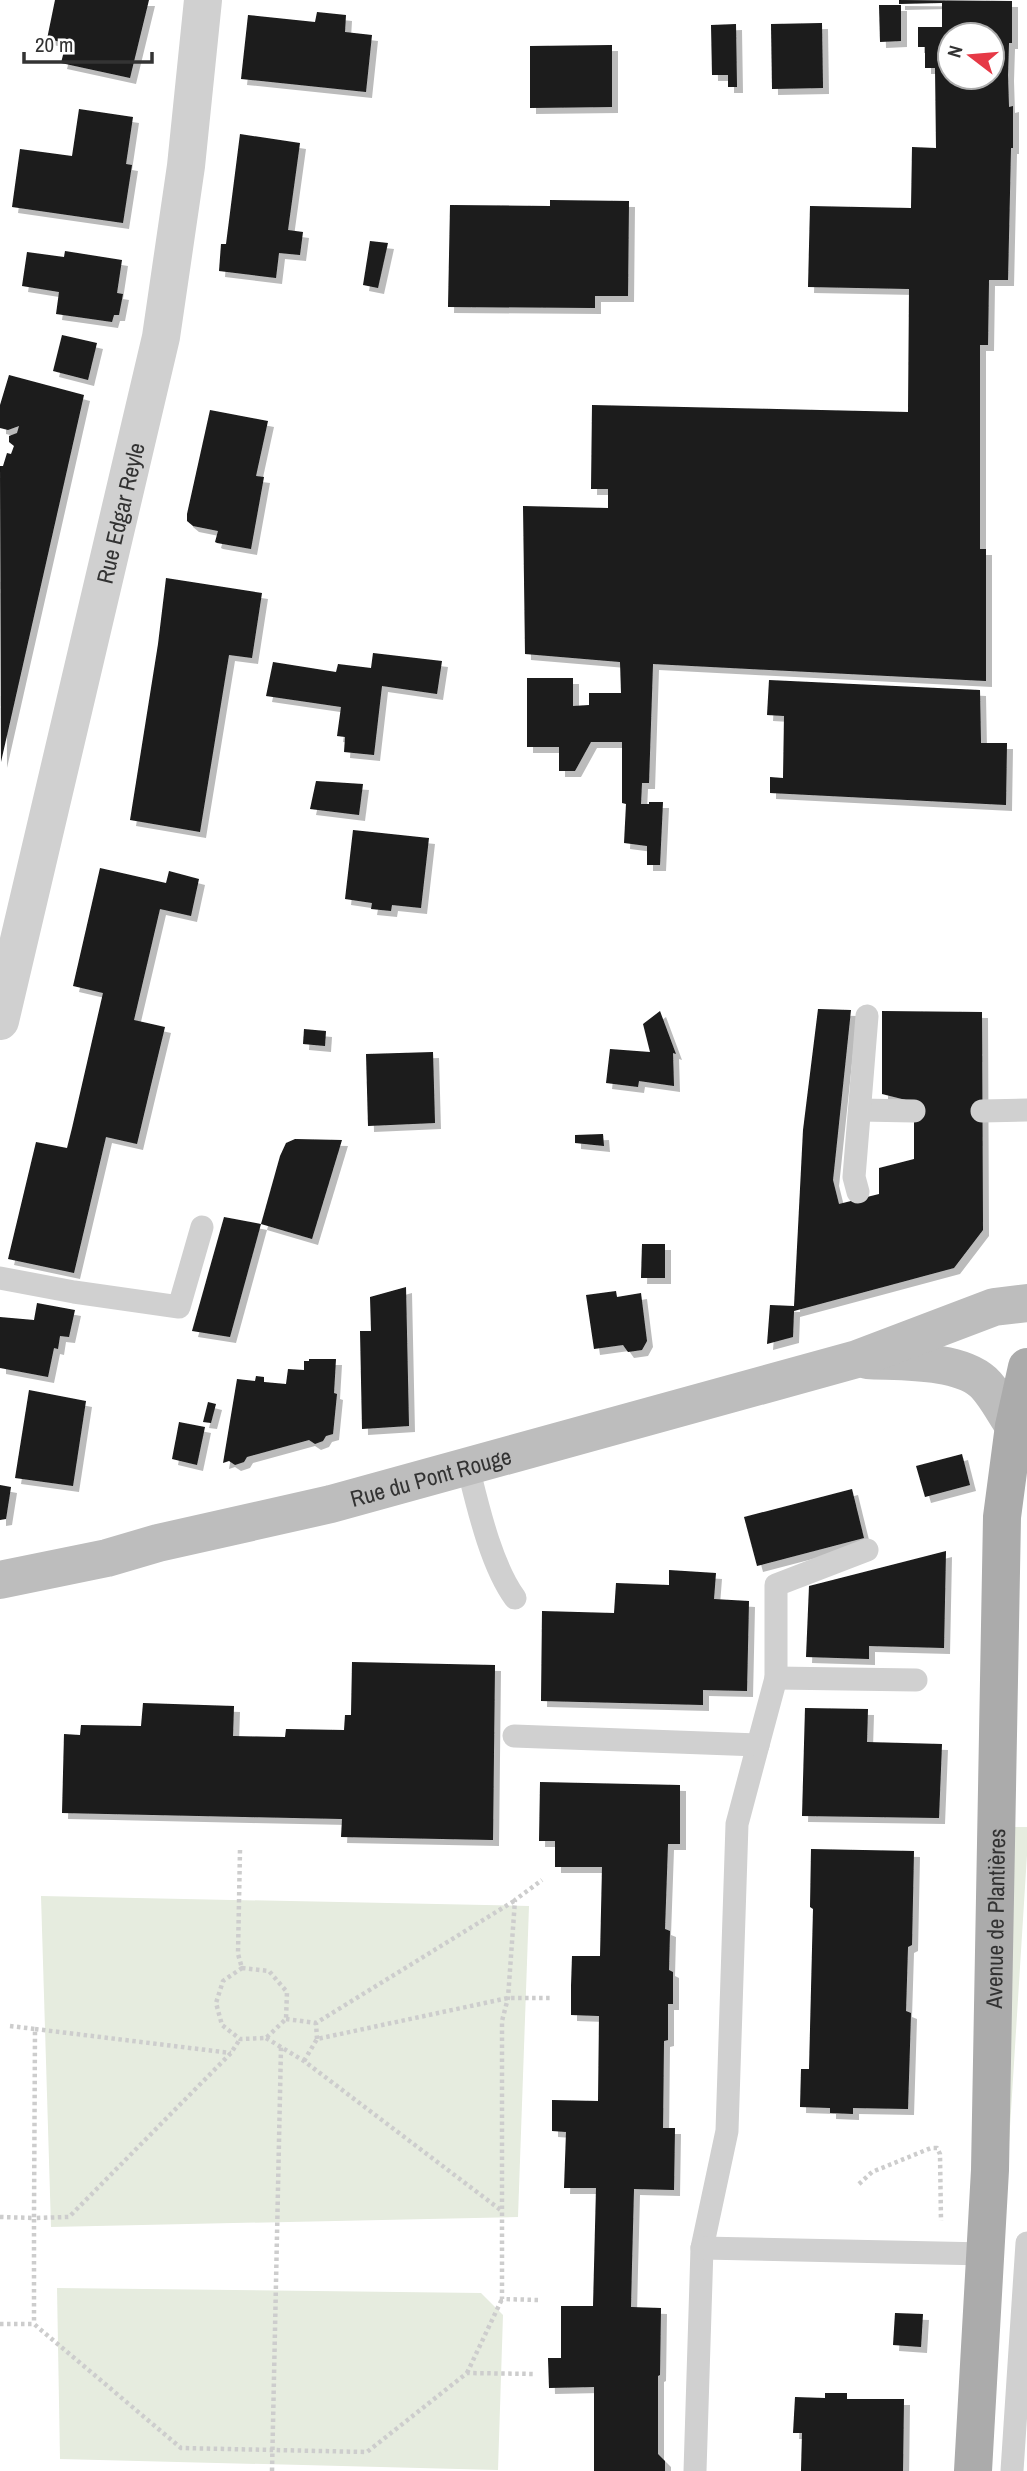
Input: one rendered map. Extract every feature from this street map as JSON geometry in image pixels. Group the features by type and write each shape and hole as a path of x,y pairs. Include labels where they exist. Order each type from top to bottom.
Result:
{"main road":[{"name":"Rue du Pont Rouge","path":"0,1580 107,1558 158,1543 331,1504 858,1359 994,1307 1027,1303"},
{"name":"Rue du Pont Rouge","path":"858,1359 942,1365 968,1373 982,1382 1014,1426"},
{"name":"Avenue de Plantières","path":"973,2471 990,2170 1002,1517 1014,1426 1027,1367"}],"street":[{"name":"Rue Edgar Reyle","path":"0,1021 161,337 180,216 203,0"}],"lane":[{"path":"859,1192 854,1177 867,1016"},
{"path":"860,1110 914,1111"},
{"path":"982,1111 1027,1110"},
{"path":"0,1278 179,1307 202,1227"},
{"path":"468,1467 503,1583 515,1598"},
{"path":"695,2471 702,2248 727,2131 737,1824 776,1678 776,1585 867,1550"},
{"path":"776,1678 916,1680"},
{"path":"514,1736 758,1745"},
{"path":"1012,2471 1027,2244"},
{"path":"702,2248 986,2254"}],"path":[{"path":"240,1850 237,1954 242,1968"},
{"path":"286,2019 316,2023 515,1900 542,1880"},
{"path":"0,2324 34,2324 181,2448 367,2452 467,2373 502,2299 502,2021 508,1998 515,1900"},
{"path":"267,2038 286,2019 287,1992 269,1971 242,1968 223,1981 216,2003 222,2025 240,2039 267,2038 304,2061 502,2211"},
{"path":"317,2039 508,1998 552,1998"},
{"path":"304,2061 317,2039 316,2023"},
{"path":"10,2026 231,2053"},
{"path":"34,2324 35,2029"},
{"path":"0,2217 69,2217 231,2053 240,2039"},
{"path":"272,2471 281,2047"},
{"path":"859,2185 873,2172 931,2148 937,2148 940,2154 940,2253"},
{"path":"502,2299 538,2300"},
{"path":"467,2373 536,2374"}],"shaded area":[{"path":"1009,1827 1027,1827 1027,1855 1007,2175"},
{"path":"41,1896 529,1906 518,2217 51,2227"},
{"path":"57,2288 481,2293 503,2315 498,2470 60,2459"}],"building":[{"path":"55,0 149,0 130,78 61,63 66,43 47,39"},
{"path":"899,0 1012,1 1012,43 1009,43 1008,75 1009,107 1013,106 1013,148 1008,280 989,280 988,345 980,345 980,549 986,549 986,681 653,664 649,783 642,783 641,804 663,802 660,865 647,865 647,846 624,843 626,804 622,803 622,742 591,742 575,771 559,771 559,747 527,747 527,678 573,678 573,706 589,705 589,693 621,693 620,662 525,654 523,506 608,508 608,489 591,489 592,405 908,412 909,289 808,287 810,206 911,208 912,147 936,148 935,68 925,68 925,47 918,47 918,27 936,27 936,91 1006,91 1006,21 942,21 942,3 899,4"},
{"path":"879,5 901,5 901,41 880,42"},
{"path":"317,12 346,15 345,32 372,35 366,92 241,79 248,15 315,22"},
{"path":"822,23 823,88 772,89 771,24"},
{"path":"736,24 737,87 728,87 728,75 712,75 711,25"},
{"path":"612,45 612,107 530,108 530,46"},
{"path":"79,109 133,117 126,164 132,165 123,223 12,207 20,149 72,156"},
{"path":"240,134 300,143 288,230 303,232 300,255 279,253 276,278 219,271 221,244 226,244"},
{"path":"550,200 629,201 628,296 595,296 595,308 448,307 450,205 550,206"},
{"path":"370,241 388,243 378,288 363,285"},
{"path":"65,251 122,260 117,293 123,294 119,315 114,315 112,322 56,314 59,292 22,286 27,252 64,257"},
{"path":"62,335 97,343 88,380 53,371"},
{"path":"9,375 84,395 1,762 0,466 3,466 7,453 11,454 14,446 9,442 9,436 17,433 19,426 8,430 0,428 0,405"},
{"path":"210,410 268,421 256,476 264,477 251,549 217,543 218,531 193,526 187,521"},
{"path":"166,578 262,593 252,658 229,655 200,832 130,820"},
{"path":"373,653 442,661 437,694 382,686 374,755 344,752 345,737 337,736 341,707 266,696 273,662 336,672 338,664 371,668"},
{"path":"769,680 980,690 981,743 1007,743 1006,805 770,793 770,777 783,778 784,716 767,715"},
{"path":"316,781 363,784 359,815 310,809"},
{"path":"353,830 429,838 421,908 392,905 391,911 371,909 372,903 345,899"},
{"path":"100,868 166,883 169,871 199,879 191,916 160,909 134,1020 165,1027 137,1144 106,1137 74,1273 8,1259 36,1142 67,1148 72,1128 103,993 73,986"},
{"path":"818,1009 851,1010 833,1180 839,1204 879,1194 879,1168 914,1159 914,1102 882,1094 882,1011 982,1012 983,1230 954,1268 794,1311 793,1337 767,1344 770,1305 794,1306 803,1130"},
{"path":"660,1011 676,1054 673,1053 674,1086 639,1081 638,1087 606,1083 610,1049 650,1052 643,1024"},
{"path":"304,1029 326,1031 325,1046 303,1044"},
{"path":"433,1052 435,1123 368,1126 366,1054"},
{"path":"603,1134 604,1146 575,1143 575,1135"},
{"path":"295,1139 342,1140 312,1239 261,1224 280,1156 286,1143"},
{"path":"224,1217 261,1224 230,1337 192,1331"},
{"path":"642,1244 665,1244 665,1278 641,1278"},
{"path":"406,1287 409,1426 362,1429 360,1331 371,1331 370,1297"},
{"path":"616,1291 617,1297 641,1293 647,1341 642,1350 628,1352 623,1345 594,1349 586,1295"},
{"path":"37,1303 75,1310 69,1337 60,1336 58,1349 54,1348 48,1377 0,1368 0,1317 34,1320"},
{"path":"336,1359 334,1393 337,1394 333,1434 315,1444 309,1440 247,1457 244,1462 235,1465 229,1461 223,1463 237,1379 255,1381 256,1376 264,1377 264,1382 286,1384 288,1369 304,1370 304,1361"},
{"path":"29,1390 86,1401 73,1486 15,1478"},
{"path":"208,1402 216,1404 211,1423 203,1422"},
{"path":"179,1422 205,1427 197,1465 172,1459"},
{"path":"962,1454 970,1485 925,1497 916,1466"},
{"path":"0,1485 11,1487 6,1519 0,1520"},
{"path":"852,1489 864,1538 757,1566 744,1517"},
{"path":"946,1551 944,1648 869,1646 869,1659 806,1657 809,1586"},
{"path":"669,1570 716,1573 714,1599 749,1601 747,1691 703,1690 703,1705 541,1701 542,1611 614,1613 616,1583 669,1585"},
{"path":"352,1662 495,1665 493,1840 341,1837 342,1819 62,1813 64,1734 80,1735 81,1725 141,1726 143,1703 234,1706 233,1736 285,1737 286,1729 344,1730 345,1715 351,1715"},
{"path":"805,1708 868,1709 867,1742 942,1744 939,1818 802,1816"},
{"path":"540,1782 680,1785 680,1844 668,1844 665,1929 670,1931 669,1970 673,1972 673,2004 668,2004 668,2040 664,2041 663,2128 675,2128 674,2190 634,2189 631,2307 661,2308 658,2454 665,2461 665,2471 594,2471 594,2387 549,2388 548,2358 561,2358 561,2306 593,2306 596,2188 564,2188 566,2132 552,2131 552,2100 598,2101 599,2016 571,2015 571,1986 572,1956 600,1956 602,1867 555,1867 555,1841 539,1841"},
{"path":"811,1849 914,1851 912,1945 908,1947 906,2011 911,2013 908,2109 853,2108 853,2114 830,2113 830,2108 800,2107 801,2069 809,2069 813,1909 810,1907"},
{"path":"895,2313 923,2314 921,2347 893,2345"},
{"path":"825,2393 847,2393 847,2399 904,2399 903,2471 801,2471 802,2433 793,2433 795,2397 825,2398"}]}
